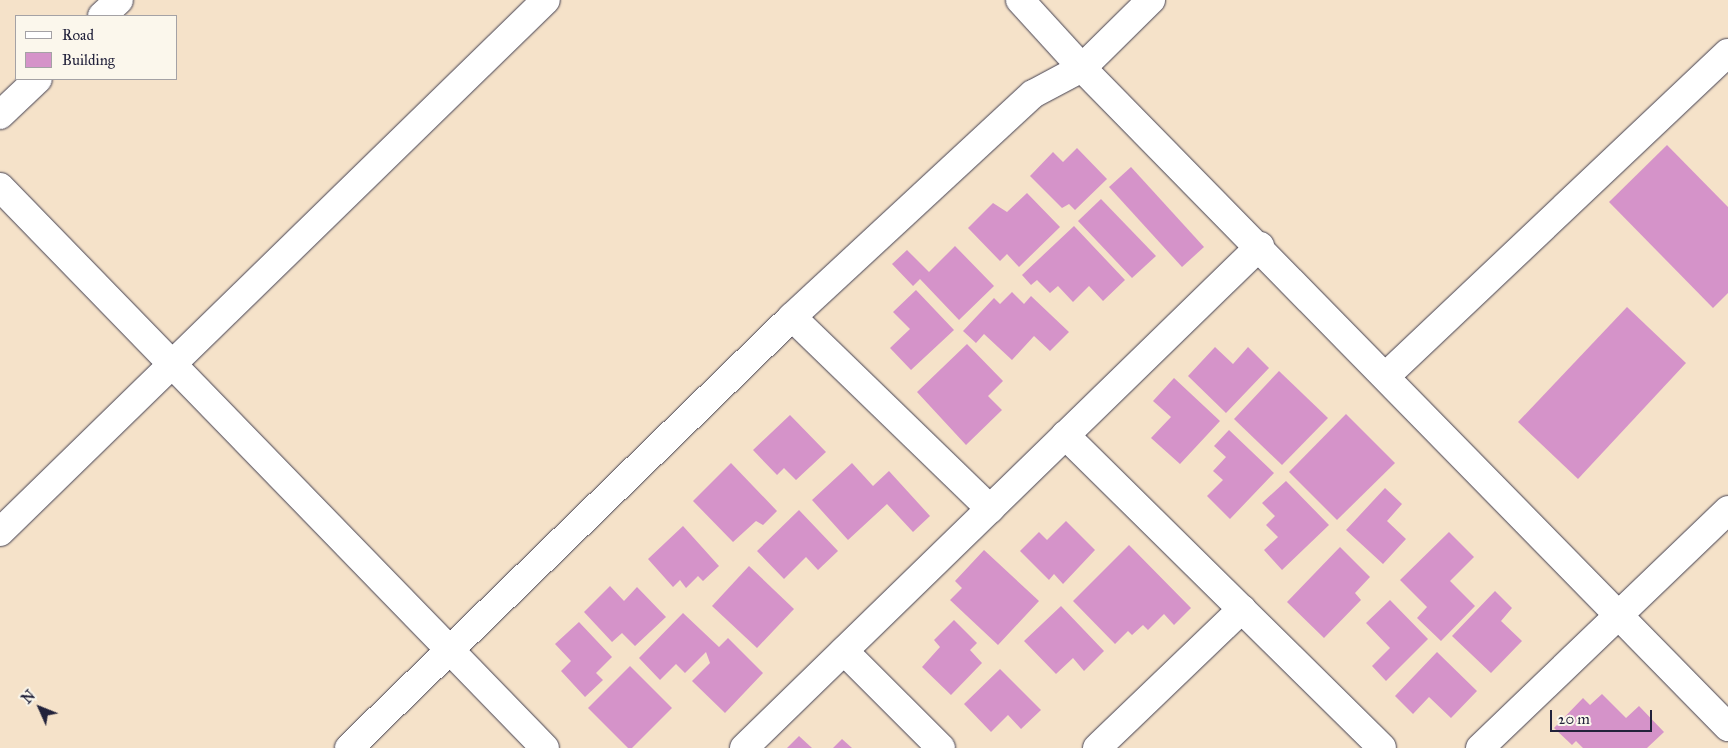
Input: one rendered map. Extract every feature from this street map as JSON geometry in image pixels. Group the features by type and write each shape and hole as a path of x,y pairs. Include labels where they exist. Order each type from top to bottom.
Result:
{"street":[{"path":"103,15 119,0"},
{"path":"0,532 546,0"},
{"path":"1020,0 1082,68 1260,246 1616,616 1728,727"},
{"path":"348,748 792,317 1032,94 1082,68 1151,0"},
{"path":"1386,376 1728,53"},
{"path":"0,115 37,80"},
{"path":"0,187 545,748"},
{"path":"744,748 1260,246"},
{"path":"792,317 990,509"},
{"path":"1065,435 1382,748"},
{"path":"1480,748 1728,510"},
{"path":"1098,748 1242,609"},
{"path":"844,651 942,748"}],"building":[{"path":"1667,145 1728,207 1728,293 1713,308 1609,202"},
{"path":"1077,148 1107,179 1075,210 1069,204 1062,208 1030,176 1053,152 1063,162"},
{"path":"1131,167 1204,247 1182,267 1109,187"},
{"path":"1027,193 1060,227 1019,267 1007,254 1000,261 968,228 993,203 1007,212"},
{"path":"1101,199 1156,256 1132,278 1078,221"},
{"path":"1074,226 1125,280 1103,301 1089,286 1073,302 1058,286 1050,293 1037,280 1031,285 1022,275"},
{"path":"955,246 994,286 959,320 920,279 913,286 892,264 907,250 929,272"},
{"path":"916,290 954,330 911,370 890,348 910,329 893,312"},
{"path":"1012,292 1024,304 1031,296 1069,332 1050,351 1034,336 1012,360 984,334 976,343 963,331 994,298 1000,304"},
{"path":"1627,307 1686,363 1578,479 1518,422"},
{"path":"967,344 1003,381 988,396 1002,410 966,445 917,392"},
{"path":"1215,347 1233,364 1248,347 1269,368 1226,413 1188,376"},
{"path":"1279,371 1328,418 1282,465 1234,419"},
{"path":"1174,378 1220,421 1180,464 1151,438 1171,417 1153,401"},
{"path":"1346,414 1395,463 1337,520 1289,472"},
{"path":"790,415 826,452 796,480 784,468 777,475 753,450"},
{"path":"1229,430 1274,473 1230,519 1207,496 1223,480 1213,471 1226,457 1214,446"},
{"path":"731,463 777,511 763,525 756,521 733,542 693,501"},
{"path":"852,463 873,486 889,471 930,516 913,532 887,504 848,540 812,500"},
{"path":"1286,481 1329,525 1282,570 1264,550 1278,537 1266,525 1275,516 1262,503"},
{"path":"1385,488 1402,504 1387,521 1406,539 1383,564 1346,530"},
{"path":"799,510 838,551 818,570 806,557 784,579 757,551"},
{"path":"1066,521 1095,550 1063,584 1054,574 1049,580 1020,551 1039,532 1047,540"},
{"path":"683,526 719,566 703,581 698,576 686,588 680,580 673,587 648,559"},
{"path":"1449,532 1474,557 1450,581 1475,606 1441,641 1417,618 1427,607 1400,580"},
{"path":"1129,545 1191,608 1174,625 1164,614 1148,630 1143,625 1132,635 1128,631 1115,644 1073,601"},
{"path":"1340,547 1370,577 1355,593 1361,600 1324,638 1287,602"},
{"path":"984,550 1039,601 998,645 950,600 962,588 955,581"},
{"path":"749,566 794,609 757,648 712,606"},
{"path":"610,586 624,601 637,587 666,617 635,646 622,633 612,642 584,612"},
{"path":"1495,591 1512,608 1501,621 1522,641 1491,673 1452,636"},
{"path":"1390,600 1428,639 1386,681 1372,666 1390,648 1366,623"},
{"path":"1061,606 1104,651 1084,671 1073,658 1056,674 1024,641"},
{"path":"683,613 719,647 728,638 763,673 725,713 692,681 710,663 706,652 685,673 676,664 660,680 639,658"},
{"path":"954,620 977,643 970,650 982,663 951,695 922,667 940,647 934,640"},
{"path":"579,622 612,657 596,673 603,680 585,697 561,671 571,661 555,644"},
{"path":"1437,652 1477,691 1451,718 1429,697 1413,714 1395,696"},
{"path":"630,666 672,708 632,748 628,748 588,708"},
{"path":"1000,669 1041,710 1021,729 1008,715 991,732 964,704"},
{"path":"1602,694 1626,718 1639,706 1664,732 1647,748 1583,748 1576,741 1572,745 1554,728 1583,698 1590,705"},
{"path":"799,736 812,748 787,748"},
{"path":"842,739 852,748 833,748"}]}
